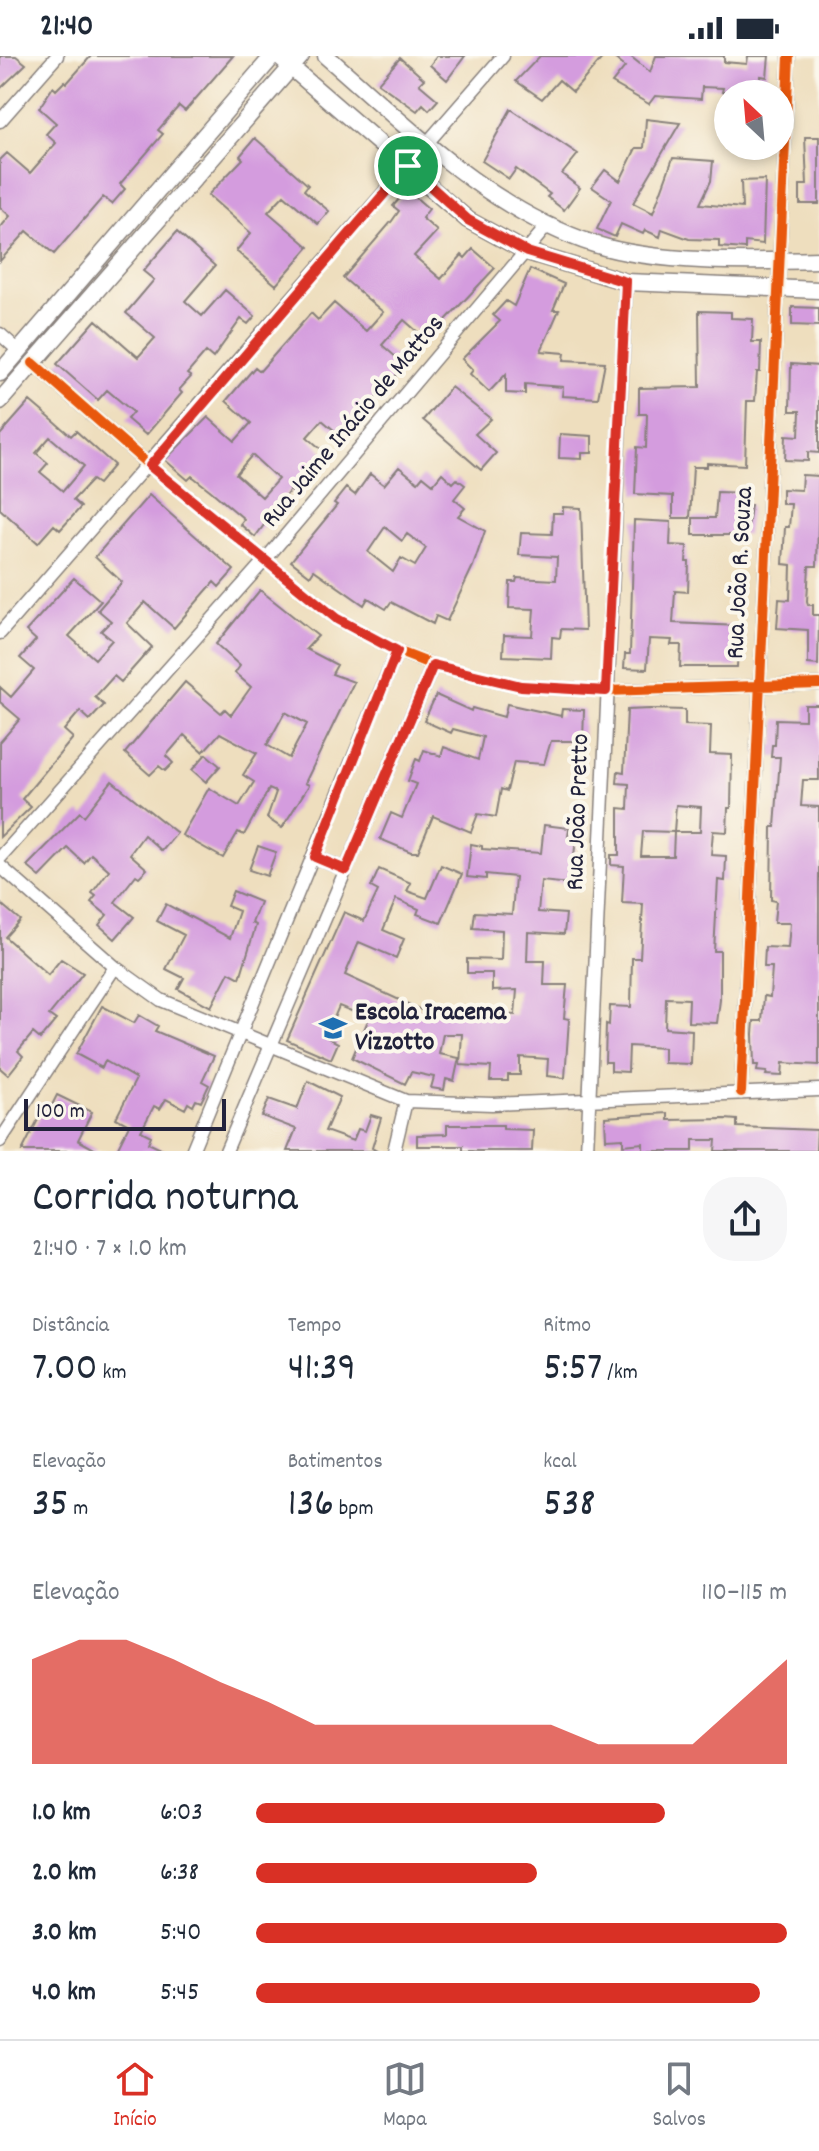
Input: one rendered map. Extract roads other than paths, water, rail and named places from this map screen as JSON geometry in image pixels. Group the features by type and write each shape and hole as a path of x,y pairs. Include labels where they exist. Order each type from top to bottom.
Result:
{"main road":[{"path":"0,373 276,56 297,61 468,220 527,252 626,282 777,291 819,290"},
{"path":"326,56 491,194 547,226 597,245 656,256 819,260"},
{"path":"0,401 297,61"}],"street":[{"path":"0,121 57,56"},
{"path":"0,633 150,466 503,56"},
{"name":"Rua João R. Souza","path":"741,1092 757,686 789,56"},
{"name":"Rua Jaime Inácio de Mattos","path":"0,858 265,560 547,226"},
{"name":"Rua João Pretto","path":"587,1151 626,282"},
{"path":"0,334 19,351"},
{"path":"33,363 150,466 337,619 397,651 433,665 521,686 606,691 819,684"},
{"path":"192,1151 397,651"},
{"path":"226,1151 433,665"},
{"path":"315,857 346,870"},
{"path":"0,866 115,967 161,1000 406,1101 492,1104 819,1090"},
{"path":"0,1141 115,967"},
{"path":"394,1151 406,1101"}],"place":[{"name":"Escola Iracema Vizzotto","path":"333,1028"}]}
